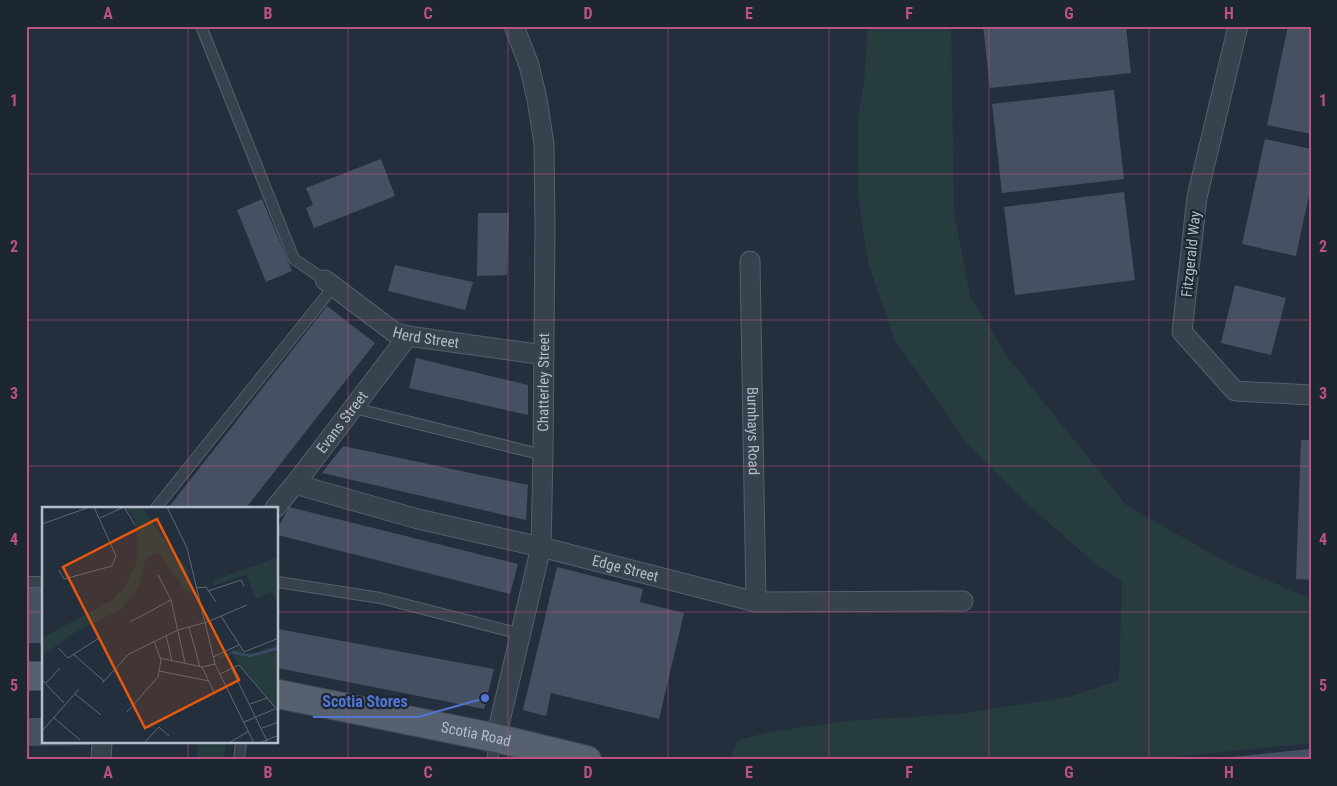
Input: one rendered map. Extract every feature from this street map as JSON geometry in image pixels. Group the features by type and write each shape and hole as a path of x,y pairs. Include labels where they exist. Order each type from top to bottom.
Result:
{"main road":[{"path":"26,676 42,676"},
{"name":"Scotia Road","path":"279,694 494,749 587,760"}],"street":[{"name":"Chatterley Street","path":"494,749 541,547 544,355 544,144 537,99 529,65 514,26"},
{"name":"Fitzgerald Way","path":"1238,26 1197,197 1182,332 1236,391 1311,395"},
{"name":"Burnhays Road","path":"750,260 756,602"},
{"name":"Herd Street","path":"329,283 394,332 408,336 544,355"},
{"name":"Evans Street","path":"276,507 408,336"},
{"name":"Edge Street","path":"295,484 418,519 541,547 756,602 964,601"},
{"path":"101,760 102,744"}],"lane":[{"path":"157,507 329,283 294,259 201,26"},
{"path":"354,408 543,455"},
{"path":"26,582 42,582"},
{"path":"279,582 380,598 521,634"},
{"path":"239,760 241,744"}],"green space":[{"path":"868,26 951,26 954,213 970,296 1009,359 1127,506 1232,565 1311,599 1311,743 1146,760 730,760 737,741 764,733 845,721 959,714 1069,697 1119,680 1122,581 1099,567 1024,501 965,441 895,340 868,263 858,196 858,116 864,82"},
{"path":"198,744 226,744 224,760 197,760"}],"building":[{"path":"983,26 1126,26 1131,73 990,88"},
{"path":"1288,26 1311,26 1311,134 1267,125"},
{"path":"1114,90 1124,179 1002,193 992,104"},
{"path":"1265,139 1311,149 1311,186 1296,256 1242,244"},
{"path":"381,159 395,196 314,228 306,208 313,205 306,188"},
{"path":"1124,192 1135,280 1015,295 1004,207"},
{"path":"262,199 292,271 266,282 237,210"},
{"path":"478,213 509,213 507,275 477,276"},
{"path":"395,265 473,282 465,310 388,291"},
{"path":"1235,285 1286,298 1271,355 1221,343"},
{"path":"327,306 375,343 247,507 169,507"},
{"path":"416,358 528,385 528,415 409,388"},
{"path":"1301,440 1311,440 1311,580 1296,579"},
{"path":"343,446 528,485 526,520 322,473"},
{"path":"289,507 518,564 510,594 279,535 279,526"},
{"path":"557,567 643,589 640,602 684,613 659,719 551,693 546,716 523,710"},
{"path":"26,587 42,588 42,643 26,643"},
{"path":"279,629 494,669 484,709 279,668"},
{"path":"26,718 42,718 42,744 90,744 90,745 26,746"},
{"path":"1311,749 1311,760 1222,760 1221,758"}],"place":[{"name":"Scotia Stores","path":"485,698"}]}
